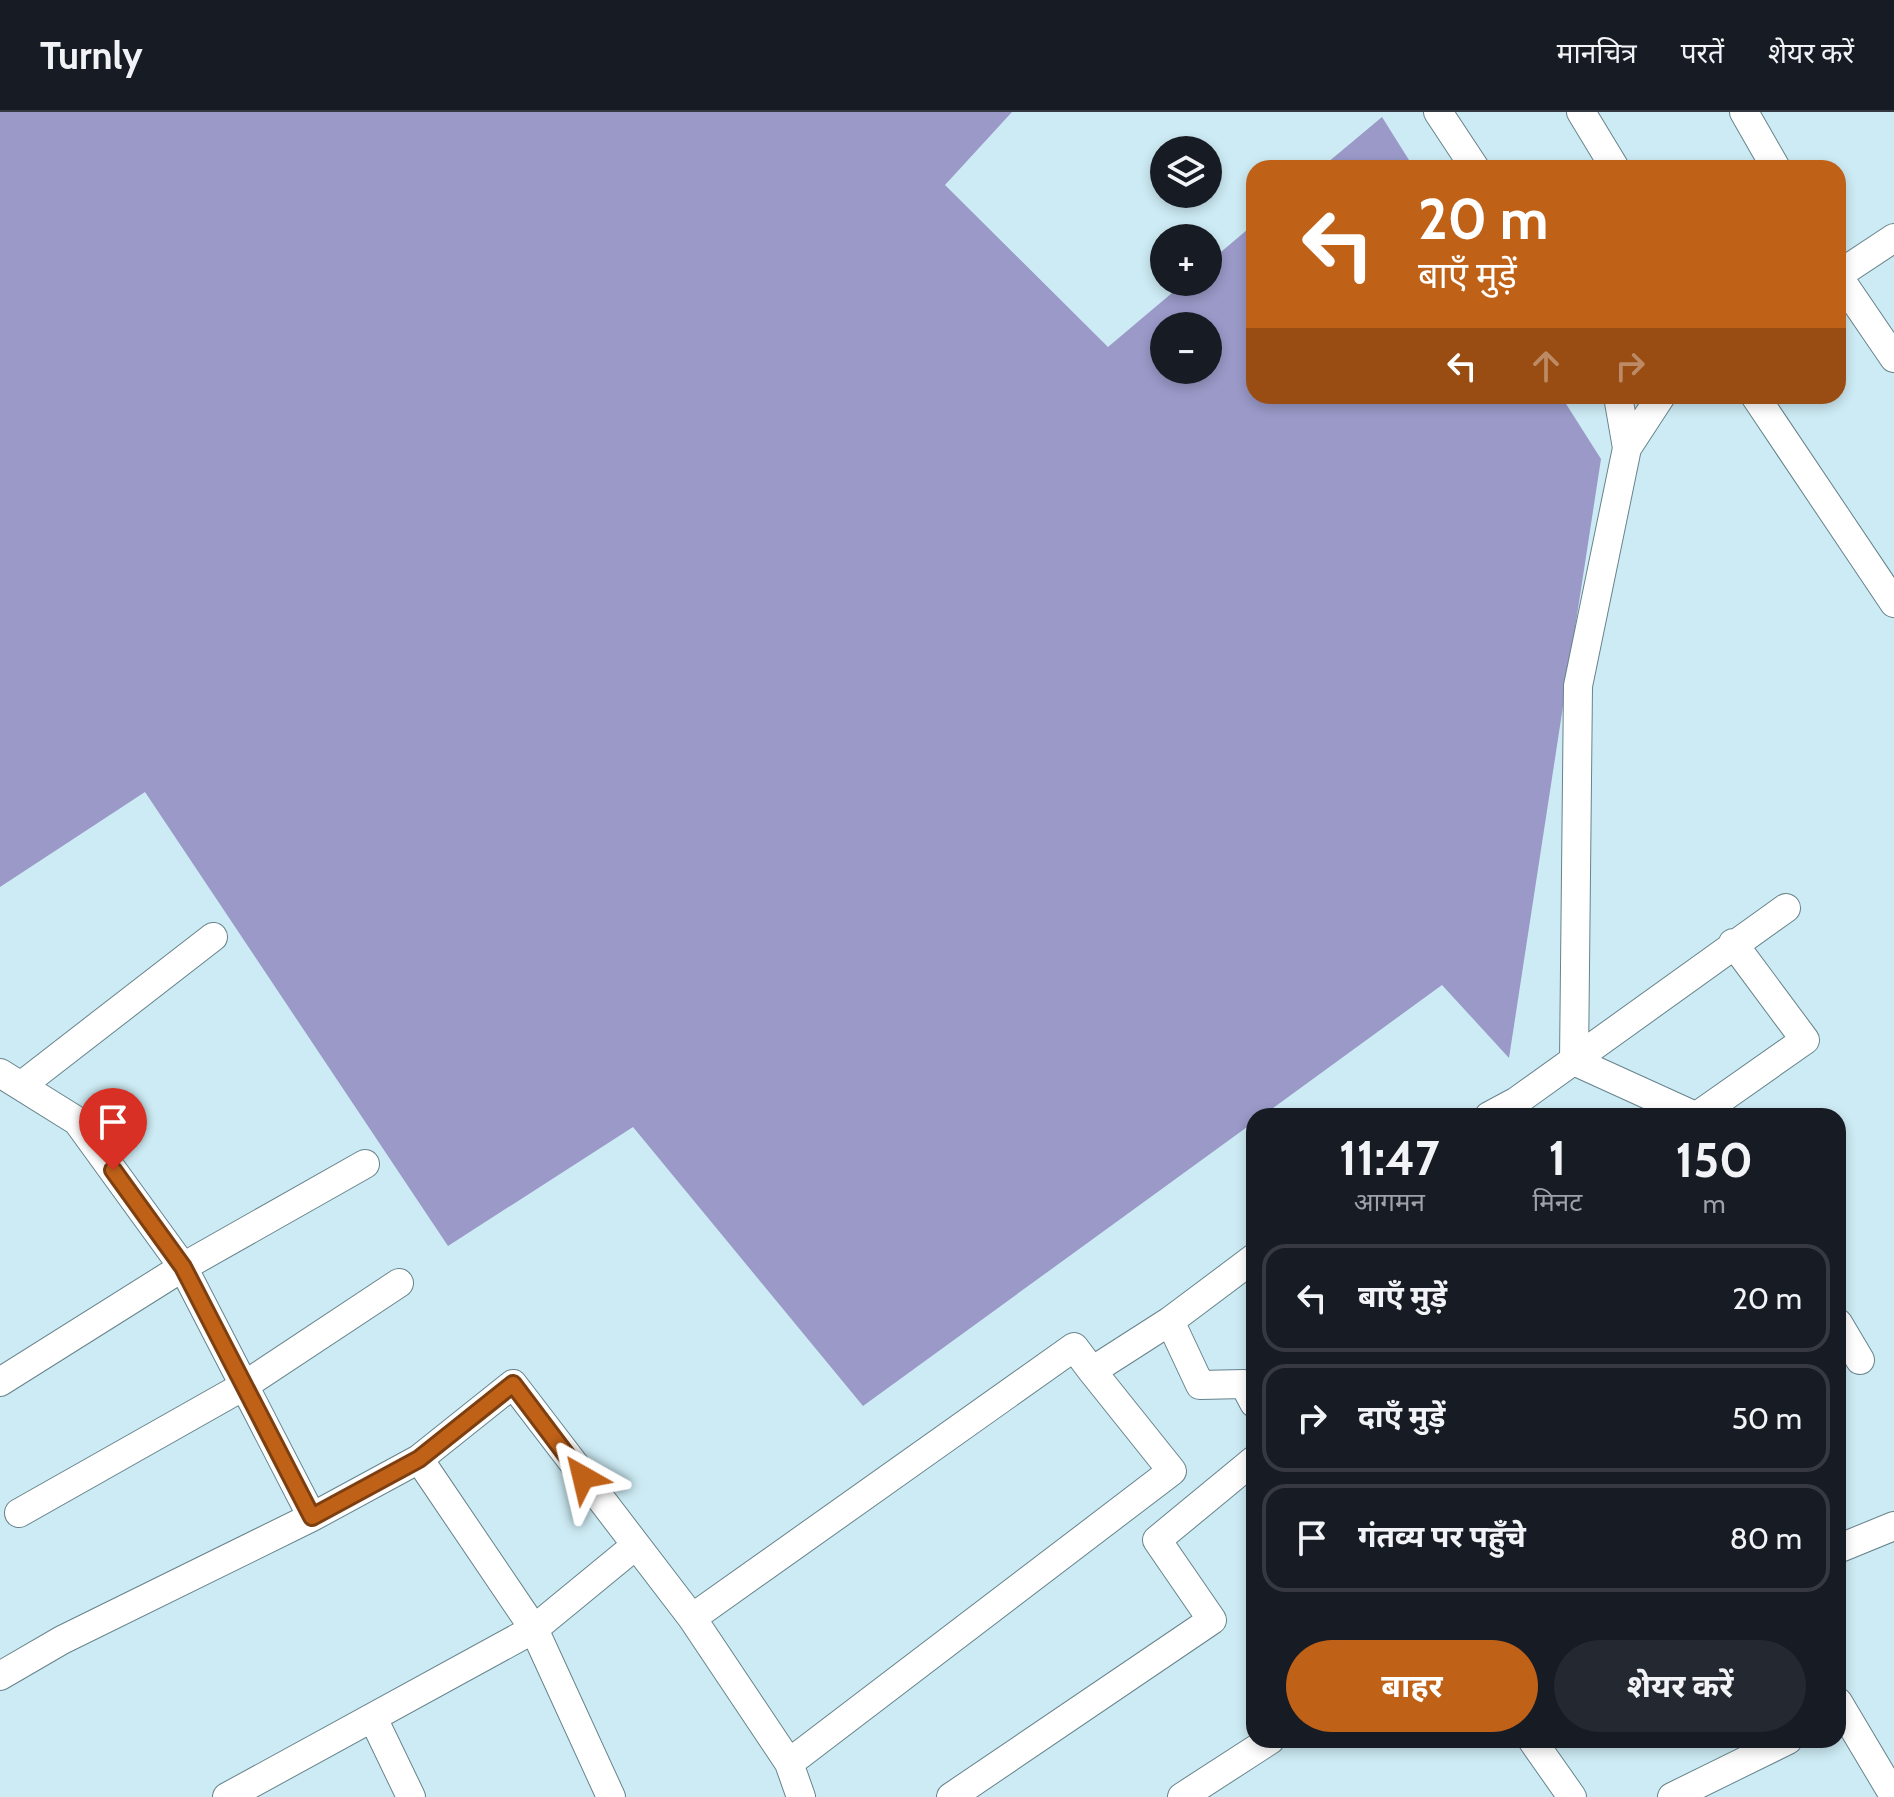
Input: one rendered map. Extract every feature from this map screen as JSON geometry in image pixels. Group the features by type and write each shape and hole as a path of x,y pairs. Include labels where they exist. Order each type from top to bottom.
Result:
{"street":[{"path":"1438,112 1470,160"},
{"path":"1581,112 1610,160"},
{"path":"1744,112 1771,160"},
{"path":"1846,271 1894,238"},
{"path":"1846,288 1894,358"},
{"path":"1574,1061 1578,686 1627,448 1619,404"},
{"path":"1627,448 1656,404"},
{"path":"1761,404 1884,567 1894,603"},
{"path":"1523,1108 1574,1061 1733,943 1786,908"},
{"path":"213,937 11,1079 77,1121 183,1267 242,1387 312,1517"},
{"path":"1707,1108 1805,1040 1733,943"},
{"path":"1574,1061 1678,1108"},
{"path":"0,1382 183,1267 365,1164"},
{"path":"1092,1371 1170,1321 1246,1264"},
{"path":"19,1513 242,1387 399,1283"},
{"path":"1170,1321 1200,1385 1244,1384 1246,1388"},
{"path":"1846,1336 1860,1360"},
{"path":"692,1618 1074,1347 1172,1471 789,1763"},
{"path":"0,1676 62,1640 312,1517 419,1459 513,1384 692,1618 789,1763 801,1797"},
{"path":"419,1459 534,1629 611,1797"},
{"path":"951,1797 1212,1620 1157,1540 1246,1467"},
{"path":"1846,1544 1894,1526"},
{"path":"230,1796 534,1629 635,1546"},
{"path":"1846,1715 1894,1796"},
{"path":"373,1718 411,1797"},
{"path":"1193,1794 1259,1748"},
{"path":"1538,1748 1572,1797"},
{"path":"1672,1797 1772,1748"}],"water":[{"path":"0,112 1012,112 945,185 1108,347 1168,296 1222,296 1222,251 1246,231 1246,404 1566,404 1601,459 1509,1058 1442,985 1273,1108 1246,1108 1246,1128 863,1406 633,1127 448,1246 145,792 0,887"},
{"path":"1382,117 1409,160 1331,160"}],"route":[{"path":"113,1170 183,1267 242,1387 312,1517 419,1459 513,1384 583,1477"}]}
